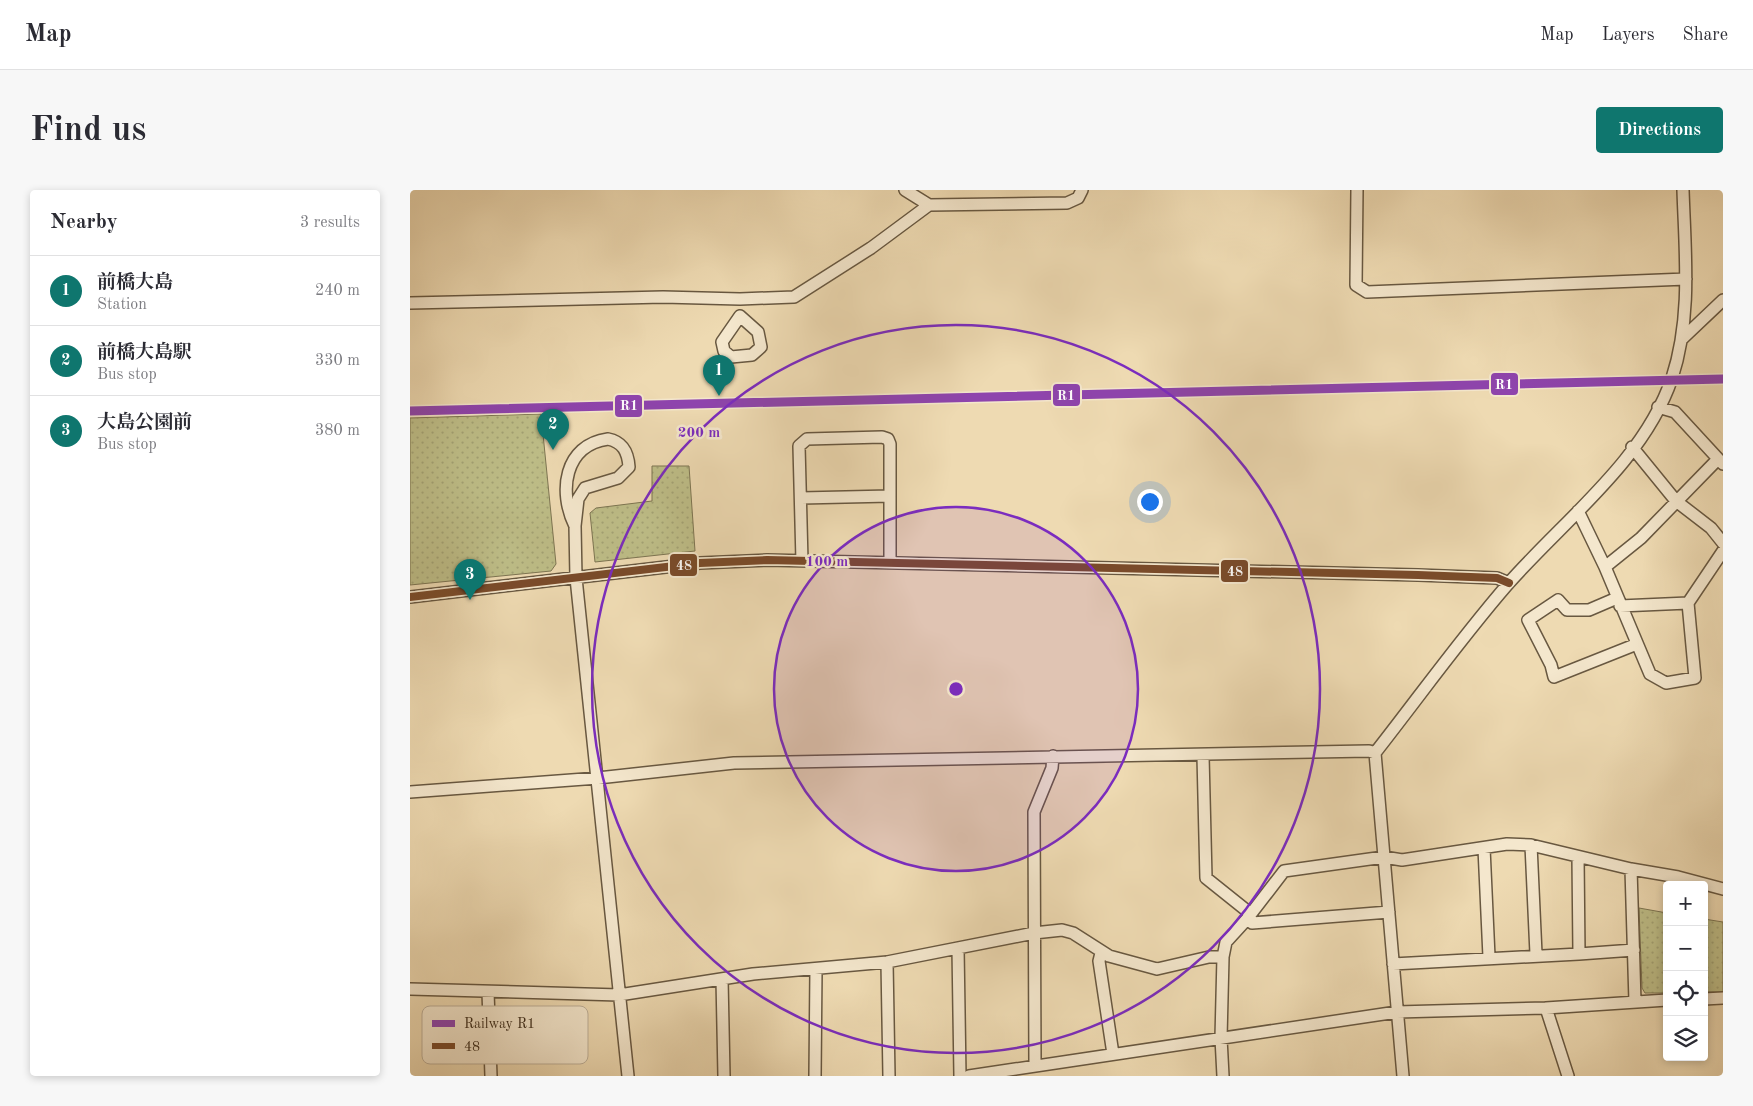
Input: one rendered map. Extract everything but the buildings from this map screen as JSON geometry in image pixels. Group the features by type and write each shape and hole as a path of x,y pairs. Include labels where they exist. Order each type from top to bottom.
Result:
{"street":[{"path":"905,190 929,205 1067,203 1078,198 1082,190"},
{"path":"1357,190 1356,285 1367,292 1686,279"},
{"path":"1402,1076 1375,753 1508,583 1578,511 1632,447 1658,407 1671,380 1683,338 1686,279 1684,190"},
{"path":"410,303 663,296 740,299 794,297 871,248 929,205"},
{"path":"740,299 740,316"},
{"path":"1683,338 1723,300"},
{"path":"1605,567 1641,538 1676,501 1720,462 1675,412 1658,407"},
{"path":"802,561 799,449 804,440 882,437 888,439 890,444 890,562"},
{"path":"575,526 570,517 566,487 569,471 575,458 584,448 596,442 608,439 618,442 627,452 629,466 627,471 618,478 585,488 578,499 575,526 576,578 628,1076"},
{"path":"1632,447 1676,501 1711,528 1723,543"},
{"path":"801,498 890,496"},
{"path":"1578,511 1605,567 1650,674 1666,683 1695,678 1688,603 1723,551"},
{"path":"410,597 700,563 802,561 1418,575 1497,578 1508,583"},
{"path":"1637,644 1554,677 1551,665 1528,620 1558,600 1567,610 1589,610 1619,602 1688,603"},
{"path":"410,792 598,778 734,763 1052,756 1375,753"},
{"path":"1035,1066 1034,809 1052,768 1052,756"},
{"path":"1203,756 1206,878 1249,917 1252,924 1389,912"},
{"path":"1223,1076 1221,1038 1223,957 1226,942 1249,917 1284,871 1384,857 1402,860 1507,844 1531,845 1631,869 1678,877 1723,889"},
{"path":"1531,845 1536,954"},
{"path":"1484,848 1489,957"},
{"path":"1578,857 1579,954"},
{"path":"1631,869 1635,1002"},
{"path":"410,989 619,995 629,991 753,974 887,962 1034,933 1069,931 1101,952 1156,969 1209,957 1223,957"},
{"path":"958,948 960,1076"},
{"path":"1393,964 1536,954 1579,954 1634,950"},
{"path":"1101,952 1099,961 1113,1054"},
{"path":"887,962 889,1076"},
{"path":"815,1076 816,969"},
{"path":"722,979 724,1076"},
{"path":"488,992 488,1006"},
{"path":"1708,999 1723,998"},
{"path":"969,1076 1397,1012 1546,1008 1663,1000"},
{"path":"1546,1008 1568,1076"}],"green space":[{"path":"541,414 556,564 551,571 410,585 410,418"},
{"path":"652,466 689,466 695,551 595,562 590,513 596,508 652,501"},
{"path":"1639,908 1663,912 1663,993 1645,993 1642,988"},
{"path":"1708,920 1723,922 1723,992 1708,992"}],"rail line":[{"name":"R1","path":"410,411 1723,379"}],"transit line":[{"name":"48","path":"410,597 700,563 767,560 1418,575 1497,578 1509,583"}],"place":[{"name":"前橋大島","path":"719,396"},
{"name":"前橋大島駅","path":"553,450"},
{"name":"大島公園前","path":"470,600"}]}
